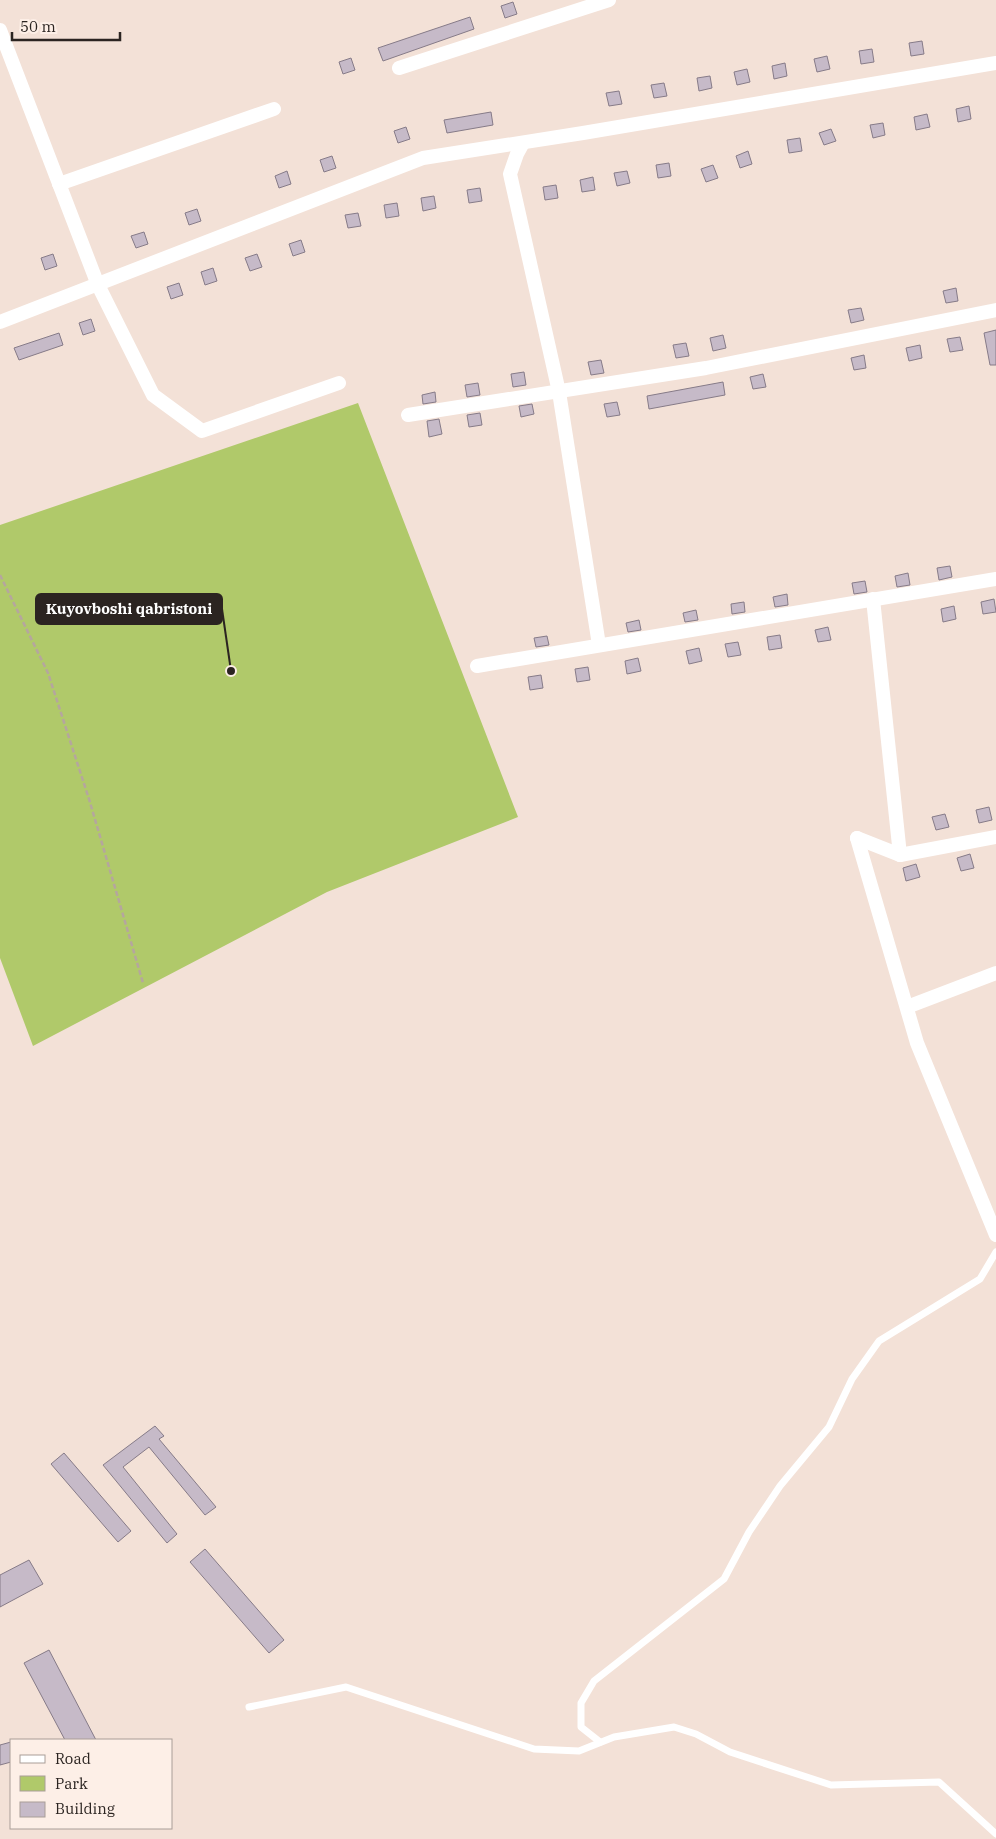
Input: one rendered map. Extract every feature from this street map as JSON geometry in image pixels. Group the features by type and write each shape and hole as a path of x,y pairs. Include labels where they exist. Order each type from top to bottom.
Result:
{"street":[{"path":"399,68 609,0"},
{"path":"0,30 98,285 153,395 202,431 339,383"},
{"path":"0,322 423,158 523,143 996,63"},
{"path":"59,184 274,110"},
{"path":"523,143 510,174 559,392 599,645"},
{"path":"408,416 706,368 996,310"},
{"path":"477,666 996,579"},
{"path":"873,599 900,855"},
{"path":"996,837 900,855 857,838 917,1043 996,1235"},
{"path":"907,1007 996,973"}],"lane":[{"path":"600,1742 581,1727 581,1703 594,1681 724,1579 749,1532 780,1486 829,1427 852,1379 879,1341 980,1279 996,1252"},
{"path":"250,1707 346,1688 534,1749 579,1751 614,1737 674,1727 696,1734 730,1752 831,1785 938,1782 996,1834"}],"path":[{"path":"0,575 48,673 89,798 143,982"}],"green space":[{"path":"358,403 518,817 327,892 33,1046 0,958 0,525"}],"building":[{"path":"513,2 517,14 505,18 501,6"},
{"path":"470,17 474,29 383,61 378,48"},
{"path":"922,41 924,54 911,56 909,43"},
{"path":"872,49 874,62 861,64 859,51"},
{"path":"827,56 830,69 817,72 814,59"},
{"path":"351,58 355,70 343,74 339,62"},
{"path":"785,63 787,76 774,79 772,66"},
{"path":"747,69 750,82 737,85 734,72"},
{"path":"710,76 712,88 699,91 697,78"},
{"path":"664,83 667,96 654,98 651,85"},
{"path":"619,91 622,104 609,106 606,93"},
{"path":"969,106 971,119 958,122 956,109"},
{"path":"491,112 493,125 447,133 444,120"},
{"path":"927,114 930,127 916,130 914,117"},
{"path":"883,123 885,135 873,138 870,125"},
{"path":"406,127 410,139 398,143 394,131"},
{"path":"831,129 836,141 824,145 819,133"},
{"path":"800,138 802,151 789,153 787,140"},
{"path":"748,151 752,164 740,168 736,156"},
{"path":"332,156 336,168 324,172 320,160"},
{"path":"669,163 671,176 658,178 656,165"},
{"path":"713,165 718,178 706,182 701,169"},
{"path":"287,171 291,184 279,188 275,176"},
{"path":"627,171 630,183 617,186 614,173"},
{"path":"593,177 595,190 582,192 580,180"},
{"path":"556,185 558,198 545,200 543,187"},
{"path":"480,188 482,201 469,203 467,190"},
{"path":"434,196 436,208 423,211 421,198"},
{"path":"397,203 399,216 386,218 384,205"},
{"path":"197,209 201,221 189,225 185,213"},
{"path":"358,213 361,226 348,228 345,215"},
{"path":"144,232 148,244 136,248 131,236"},
{"path":"301,240 305,252 293,256 289,244"},
{"path":"53,254 57,266 45,270 41,258"},
{"path":"257,254 262,267 250,271 245,258"},
{"path":"213,268 217,281 205,285 201,272"},
{"path":"179,283 183,295 171,299 167,287"},
{"path":"956,288 958,301 946,303 943,291"},
{"path":"861,308 864,320 851,323 848,310"},
{"path":"91,319 95,331 83,335 79,323"},
{"path":"996,330 996,365 990,365 984,333"},
{"path":"59,333 63,345 19,360 14,348"},
{"path":"723,335 726,348 713,351 710,338"},
{"path":"960,337 963,350 950,352 947,339"},
{"path":"686,343 689,356 676,358 673,345"},
{"path":"920,345 922,358 909,361 906,348"},
{"path":"864,355 866,368 854,370 851,358"},
{"path":"601,360 604,373 591,375 588,362"},
{"path":"524,372 526,385 513,387 511,374"},
{"path":"763,374 766,387 753,389 750,377"},
{"path":"723,382 725,395 649,409 647,396"},
{"path":"478,383 480,395 467,397 465,385"},
{"path":"435,392 436,402 423,404 422,395"},
{"path":"617,402 620,415 607,417 604,404"},
{"path":"532,404 534,414 521,417 519,406"},
{"path":"480,413 482,425 469,427 467,415"},
{"path":"439,419 442,434 429,437 427,421"},
{"path":"950,566 952,577 939,580 937,568"},
{"path":"908,573 910,585 897,587 895,576"},
{"path":"865,581 867,592 854,594 852,583"},
{"path":"787,594 788,605 775,607 773,597"},
{"path":"994,599 996,612 983,614 981,602"},
{"path":"744,602 745,612 732,614 731,604"},
{"path":"954,606 956,619 943,622 941,609"},
{"path":"696,610 698,620 685,622 683,613"},
{"path":"639,620 641,630 628,632 626,623"},
{"path":"828,627 831,640 818,642 815,630"},
{"path":"780,635 782,648 769,650 767,637"},
{"path":"547,636 549,645 536,647 534,638"},
{"path":"738,642 741,655 728,657 725,644"},
{"path":"699,648 702,661 689,664 686,651"},
{"path":"638,658 641,671 627,674 625,661"},
{"path":"588,667 590,680 577,682 575,669"},
{"path":"541,675 543,688 530,690 528,677"},
{"path":"989,807 992,820 979,823 976,810"},
{"path":"945,814 949,827 936,830 932,817"},
{"path":"970,854 974,868 961,871 957,858"},
{"path":"916,864 920,877 906,881 903,868"},
{"path":"155,1426 164,1436 159,1439 216,1507 205,1515 149,1447 123,1467 177,1534 167,1543 103,1465"},
{"path":"64,1453 131,1531 118,1542 51,1464"},
{"path":"205,1549 284,1640 269,1653 190,1562"},
{"path":"29,1560 43,1584 0,1607 0,1575"},
{"path":"49,1650 95,1739 64,1739 24,1663"},
{"path":"10,1742 10,1762 0,1765 0,1745"}],"place":[{"name":"Kuyovboshi qabristoni","path":"231,671"}]}
